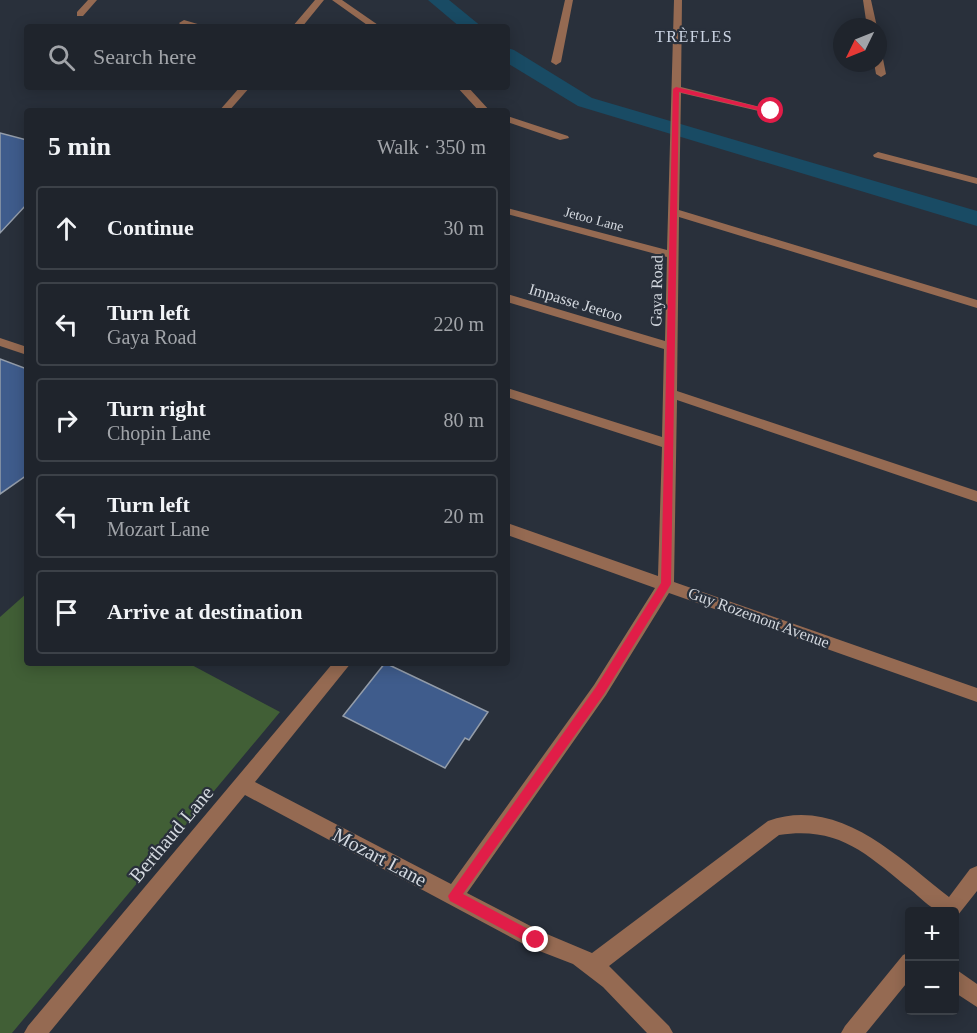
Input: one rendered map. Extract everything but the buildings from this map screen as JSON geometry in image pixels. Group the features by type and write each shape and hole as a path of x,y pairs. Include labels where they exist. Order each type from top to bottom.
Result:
{"street":[{"path":"80,14 93,0"},
{"path":"300,24 320,0"},
{"path":"336,0 372,24"},
{"path":"556,62 569,0"},
{"name":"Gaya Road","path":"666,584 678,0"},
{"path":"867,0 870,18"},
{"path":"676,89 771,111"},
{"path":"227,108 242,90"},
{"path":"465,90 482,108"},
{"path":"510,120 564,138"},
{"path":"878,155 977,181"},
{"name":"Jetoo Lane","path":"510,212 673,255"},
{"path":"674,212 977,304"},
{"name":"Impasse Jeetoo","path":"510,299 671,347"},
{"path":"1,344 24,350"},
{"path":"510,393 669,444"},
{"path":"670,393 977,497"},
{"name":"Guy Rozemont Avenue","path":"510,530 977,695"},
{"path":"454,896 600,690 666,584"},
{"name":"Berthaud Lane","path":"35,1033 340,666"},
{"name":"Mozart Lane","path":"242,784 536,940 580,957 610,980 662,1033"},
{"path":"592,966 775,826 799,824 831,827 857,838 945,907"},
{"path":"953,907 977,874"},
{"path":"852,1033 905,967"},
{"path":"959,982 977,997"}],"green space":[{"path":"24,596 24,666 194,666 280,712 12,1033 0,1033 0,617"}],"waterway":[{"path":"437,0 468,24"},
{"path":"510,56 585,102 977,219"}],"district":[{"name":"TRÈFLES","path":"694,36"}],"route":[{"path":"536,940 454,896 600,690 666,584 676,89 771,111"}]}
